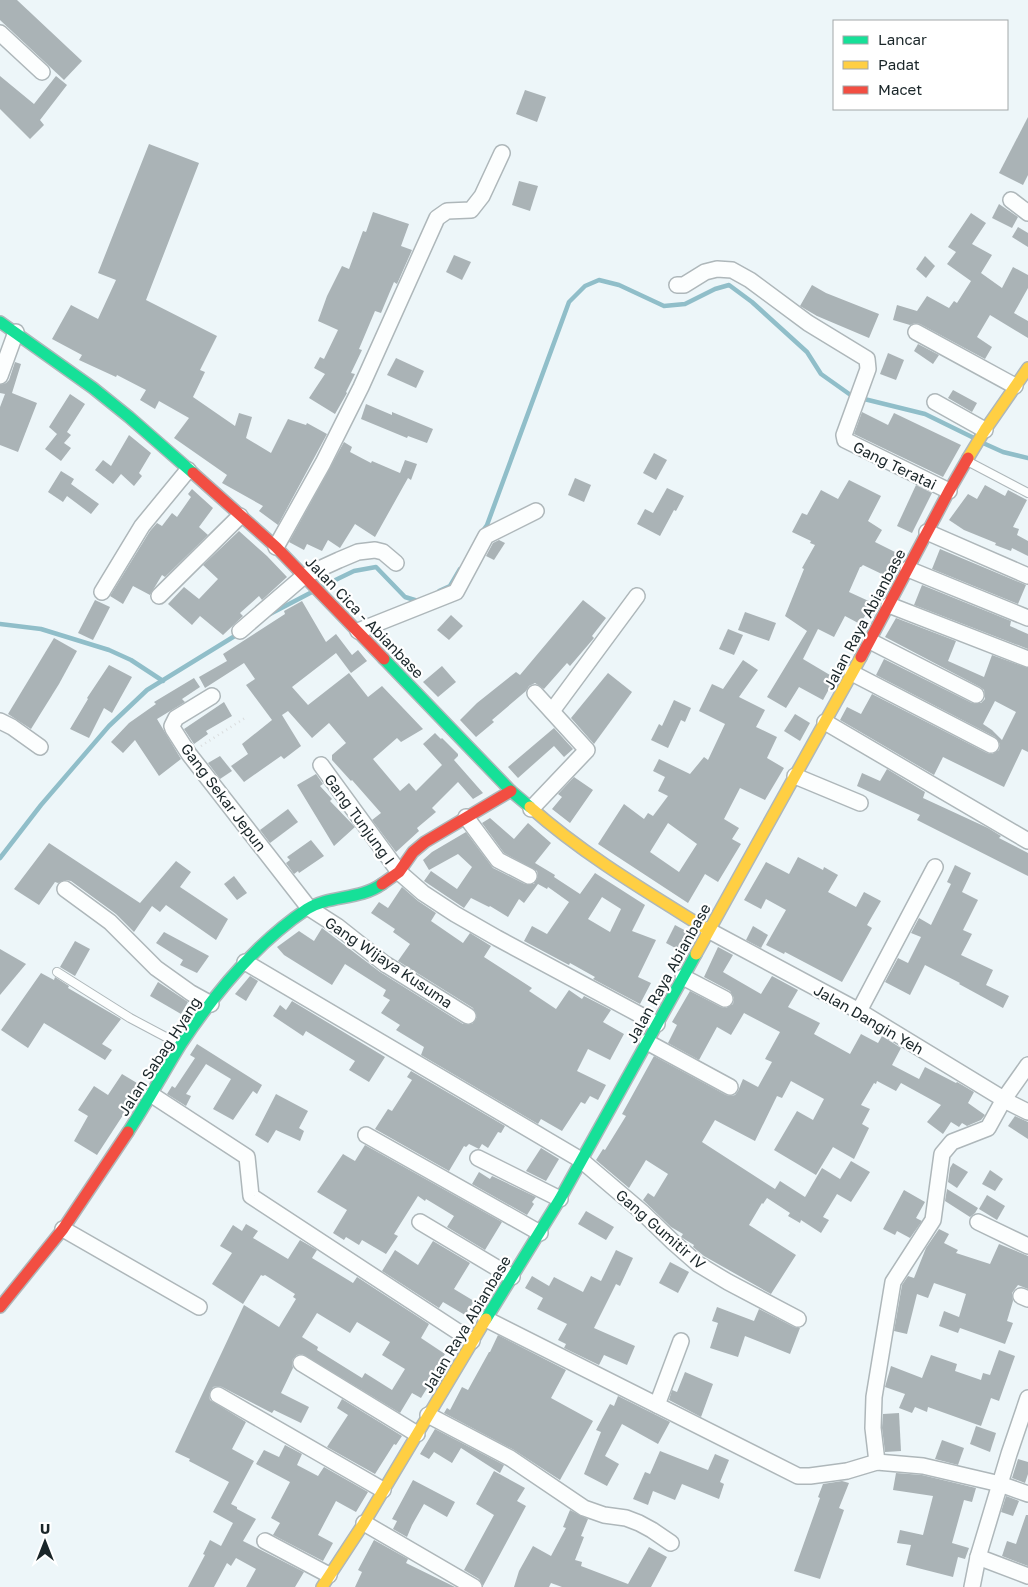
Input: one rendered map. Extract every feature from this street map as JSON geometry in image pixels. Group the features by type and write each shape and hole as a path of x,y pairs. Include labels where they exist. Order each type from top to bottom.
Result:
{"street":[{"path":"0,33 42,72"},
{"path":"276,547 323,463 362,387 396,314 433,226 443,212 447,210 471,210 482,196 502,153"},
{"path":"1011,200 1028,213"},
{"name":"Gang Teratai","path":"677,285 684,285 705,272 717,269 732,270 750,280 808,323 867,359 868,369 844,436 847,441 949,491"},
{"name":"Jalan Cica - Abianbase","path":"0,322 122,411 276,547 511,791 531,809 598,861 708,930"},
{"path":"0,376 16,332"},
{"path":"916,332 1015,386"},
{"name":"Jalan Raya Abianbase","path":"326,1581 364,1524 472,1341 560,1199 852,673 949,491 984,432 1028,368"},
{"path":"935,402 984,432"},
{"path":"102,592 142,526 188,470"},
{"path":"358,631 456,592 486,536 536,511"},
{"path":"159,596 240,516"},
{"path":"927,532 1028,576"},
{"path":"240,631 306,579 339,560 368,550 375,550 383,552 396,563"},
{"path":"908,569 1028,618"},
{"path":"552,711 637,596"},
{"path":"889,605 1028,660"},
{"path":"870,640 976,695"},
{"path":"852,673 991,745"},
{"path":"531,809 587,750 535,693"},
{"name":"Gang Sekar Jepun","path":"212,696 176,718 172,726 189,754 309,908"},
{"path":"0,721 12,726 40,747"},
{"path":"825,722 1028,840"},
{"name":"Gang Tunjung I","path":"320,765 398,872 423,893 455,914 657,1024"},
{"path":"795,776 860,803"},
{"name":"Jalan Sabag Hyang","path":"0,1307 63,1229 152,1095 181,1045 245,962 269,938 309,908 378,887 398,872 413,852 425,842 511,791"},
{"path":"466,817 498,860 528,876"},
{"path":"860,1011 935,867"},
{"path":"65,889 110,922 156,968 191,993 211,1004"},
{"name":"Gang Wijaya Kusuma","path":"309,908 337,926 385,964 468,1016"},
{"name":"Jalan Dangin Yeh","path":"708,930 860,1011 1028,1112"},
{"name":"Gang Gumitir IV","path":"245,962 581,1160 642,1212 698,1264 798,1319"},
{"path":"683,977 724,999"},
{"path":"647,1042 730,1087"},
{"path":"877,1462 873,1428 874,1396 892,1282 933,1220 942,1154 952,1142 988,1128 1004,1099 1028,1065"},
{"path":"152,1095 247,1157 251,1196 472,1341"},
{"path":"366,1135 540,1233"},
{"path":"478,1158 560,1199"},
{"path":"420,1222 512,1277"},
{"path":"978,1222 1028,1246"},
{"path":"63,1229 199,1308"},
{"path":"486,1319 798,1476 847,1471 877,1462 923,1466 1000,1484 1028,1494"},
{"path":"657,1405 681,1341"},
{"path":"301,1363 417,1434"},
{"path":"218,1394 383,1490"},
{"path":"972,1587 978,1557 1028,1398"},
{"path":"428,1415 510,1458 584,1508 639,1523 671,1543"},
{"path":"364,1524 474,1587"},
{"path":"265,1541 326,1581"},
{"path":"978,1557 1028,1576"}],"lane":[{"path":"970,457 1028,493"},
{"path":"58,972 130,1018 181,1045"}],"path":[{"path":"189,754 245,718"}],"building":[{"path":"0,0 17,0 82,61 64,80 0,20"},
{"path":"0,76 34,104 56,76 67,85 40,120 44,125 30,139 0,109"},
{"path":"525,90 546,97 537,122 516,114"},
{"path":"1028,117 1028,175 1023,185 999,173"},
{"path":"149,144 199,163 146,300 217,336 200,370 205,372 193,397 235,426 239,413 252,417 246,438 271,453 288,419 306,425 307,423 327,434 278,525 259,511 263,506 222,483 227,475 174,438 189,418 159,401 155,409 140,400 146,390 117,375 116,377 79,360 82,355 52,339 71,305 98,319 116,280 98,273"},
{"path":"519,181 538,186 530,211 512,205"},
{"path":"999,204 1018,217 1012,228 992,218"},
{"path":"373,212 409,224 401,246 412,250 397,284 394,282 381,313 375,311 359,349 362,350 351,373 355,374 335,414 309,398 325,374 314,368 320,357 324,359 338,330 318,321 327,296 342,266 349,269 363,231 366,232"},
{"path":"971,213 986,223 972,244 992,255 981,273 1002,288 1013,267 1028,275 1028,288 1014,313 1028,321 1028,338 990,315 977,337 992,347 985,359 920,324 910,325 893,320 897,305 917,311 927,296 949,308 954,301 957,303 971,281 947,264 956,252 948,247"},
{"path":"1018,227 1028,233 1028,247 1012,237"},
{"path":"454,255 471,262 462,280 446,272"},
{"path":"925,256 935,266 926,278 916,269"},
{"path":"812,285 826,293 879,314 869,338 817,316 800,306"},
{"path":"918,344 939,355 933,364 914,351"},
{"path":"888,353 904,360 896,380 880,374"},
{"path":"396,358 424,371 416,388 387,375"},
{"path":"15,362 21,364 12,393 37,403 18,452 0,445 0,407 5,394 0,393 0,385 9,380"},
{"path":"953,390 977,403 972,412 948,398"},
{"path":"70,394 85,404 67,432 71,435 64,443 71,448 61,461 45,449 57,434 49,427"},
{"path":"366,404 392,415 392,412 433,429 427,443 408,436 407,438 361,419"},
{"path":"862,412 888,425 894,413 961,445 943,477 854,434"},
{"path":"129,435 151,453 139,473 142,476 134,486 121,474 113,484 95,470 103,460 111,466"},
{"path":"344,442 352,447 350,452 371,463 372,461 400,473 405,460 417,464 411,480 408,478 375,537 355,524 340,548 328,540 322,551 307,544 304,550 289,542"},
{"path":"654,453 667,460 656,480 643,473"},
{"path":"61,471 74,479 71,484 99,504 91,514 67,496 63,502 48,492"},
{"path":"575,478 591,485 584,502 568,495"},
{"path":"849,480 881,496 868,521 882,530 875,542 897,553 886,576 863,565 860,567 849,592 873,603 860,624 845,616 834,637 818,629 803,659 835,678 823,700 799,687 786,708 767,697 807,631 785,616 804,569 802,568 815,545 810,543 811,541 792,532 802,513 807,515 821,490 838,499"},
{"path":"916,485 932,493 912,533 897,526"},
{"path":"985,485 1005,496 1008,490 1027,500 1013,527 1019,529 1017,535 1028,541 1028,556 1012,548 1011,551 995,545 996,543 964,530 949,520 968,494 977,499"},
{"path":"667,488 684,496 660,536 637,524 645,509 653,513"},
{"path":"192,489 213,508 199,527 208,535 165,577 162,575 150,595 133,586 123,604 110,596 150,531 157,523 162,526 172,513 177,517 191,497 188,494"},
{"path":"239,531 287,577 262,600 259,596 240,613 243,616 223,635 200,616 192,625 168,604 184,587 199,599 218,579 203,565"},
{"path":"499,540 505,543 494,560 486,556 493,543"},
{"path":"940,549 1026,585 1018,604 932,569"},
{"path":"922,585 1011,621 1010,626 1028,634 1028,649 914,605"},
{"path":"95,600 110,607 93,640 78,633"},
{"path":"583,600 606,618 592,636 594,638 570,666 567,663 544,689 535,683 529,686 526,691 492,720 494,722 476,737 460,720 477,703 516,672 520,675"},
{"path":"302,601 326,642 336,634 352,655 358,650 367,661 351,673 336,653 292,687 308,705 349,673 368,697 382,686 423,729 401,742 397,738 373,759 400,791 409,783 416,791 442,765 423,744 435,733 458,754 454,760 483,793 473,799 458,782 432,808 436,812 417,828 419,831 396,852 372,820 381,813 332,760 332,755 346,743 329,723 312,738 288,711 282,715 301,746 284,759 281,756 244,782 231,766 248,754 242,744 272,720 246,685 255,679 244,663 205,688 199,677 227,661 223,654 285,614 284,611"},
{"path":"745,612 776,623 769,641 738,630"},
{"path":"451,615 463,626 449,640 437,630"},
{"path":"896,618 956,641 948,661 984,677 992,655 1028,668 1028,752 1022,749 1004,787 943,757 934,775 840,720 847,707 861,714 872,694 987,753 992,754 999,750 1000,744 995,737 876,675 884,659 972,703 981,703 985,699 984,690 980,687 885,637","holes":["995,701 1016,712 1002,740 983,724"]},
{"path":"728,629 743,635 734,655 719,649"},
{"path":"54,638 77,651 31,729 8,714"},
{"path":"743,660 758,670 739,697 765,710 756,727 777,737 767,758 784,768 765,800 740,788 724,819 739,828 732,839 741,844 718,882 705,874 688,903 598,844 624,804 644,819 648,813 653,816 668,796 658,791 665,777 653,771 659,759 690,774 704,757 708,760 725,724 699,711 712,684 723,689","holes":["668,823 697,844 679,872 650,852"]},
{"path":"109,665 132,677 112,713 104,708 89,738 70,729 87,698"},
{"path":"442,666 456,682 438,697 423,682"},
{"path":"608,673 632,692 594,744 571,718"},
{"path":"194,678 200,687 182,699 185,702 157,719 181,759 159,776 135,740 123,753 111,742 129,723 156,704 154,702"},
{"path":"674,700 691,708 685,722 681,720 668,748 651,740 659,724 662,726"},
{"path":"224,702 232,716 206,731 208,734 194,744 184,729"},
{"path":"795,714 810,723 800,741 784,731"},
{"path":"554,728 573,749 564,757 554,746 518,778 508,767"},
{"path":"220,756 232,771 220,779 208,763"},
{"path":"887,769 925,792 923,798 988,828 1001,836 999,838 1028,853 1028,876 917,820 920,815 857,786 862,773 880,781"},
{"path":"316,774 323,784 320,786 332,799 330,801 355,827 334,846 297,785"},
{"path":"574,777 593,790 570,823 552,809 562,797 558,794"},
{"path":"288,809 298,822 270,843 260,830"},
{"path":"490,818 514,839 528,823 551,843 535,863 555,875 554,877 580,894 595,873 645,905 632,931 656,940 638,977 651,983 640,1004 593,979 595,977 570,963 569,965 524,941 532,926 547,934 569,902 548,887 547,889 538,884 524,903 519,899 508,917 490,906 471,898 464,908 424,881 431,871 457,889 472,867 458,854 429,870 423,860 432,852 466,832 493,868 525,884 534,884 538,876 537,871 504,853 482,823","holes":["602,897 621,909 610,932 588,919"]},
{"path":"311,840 324,856 299,873 298,871 294,874 286,863 290,860 287,857"},
{"path":"49,843 140,903 176,861 191,872 180,887 228,919 216,940 166,905 160,912 152,906 134,932 116,914 71,881 66,880 58,883 55,882 39,905 14,889"},
{"path":"798,857 823,870 824,867 838,875 828,892 856,907 864,892 881,901 867,925 872,928 842,982 785,952 784,954 766,945 786,910 766,899 761,909 744,900 766,862 789,874"},
{"path":"955,865 971,873 962,892 978,900 963,930 972,934 961,955 993,970 986,985 1009,996 1003,1008 925,965 910,995 885,982 898,958 908,963 921,937 911,933 919,918 931,925 951,884 947,882"},
{"path":"234,876 247,893 237,900 224,884"},
{"path":"402,887 436,913 431,921 463,943 470,933 491,946 484,957 532,988 529,991 556,1009 569,990 582,999 584,996 611,1010 603,1022 624,1034 610,1060 588,1049 577,1071 606,1085 598,1100 590,1096 585,1104 581,1102 562,1131 541,1119 538,1124 421,1055 424,1047 396,1030 400,1025 381,1013 390,1000 383,996 386,990 345,964 332,985 284,955 277,947 299,931 314,941 322,928 380,972 463,1024 472,1024 477,1017 473,1008 398,961 410,944 393,932 395,929 371,913 379,902 388,908"},
{"path":"675,925 688,932 679,950 666,943"},
{"path":"753,926 768,935 761,948 746,940"},
{"path":"164,932 209,956 197,973 180,965 183,960 156,943"},
{"path":"75,941 90,949 75,976 60,967"},
{"path":"718,947 733,955 723,972 761,994 772,976 798,990 788,1007 820,1023 814,1034 850,1054 861,1034 878,1043 882,1036 901,1048 892,1065 919,1079 925,1067 957,1082 974,1092 968,1103 985,1115 981,1120 967,1126 962,1123 959,1127 951,1122 943,1134 927,1122 941,1105 901,1083 896,1091 877,1081 861,1105 870,1109 862,1124 869,1128 854,1159 833,1147 816,1175 774,1150 797,1111 813,1120 824,1099 791,1081 782,1098 777,1096 755,1141 715,1120 702,1142 775,1189 780,1181 805,1197 822,1168 840,1179 851,1161 870,1172 851,1202 837,1194 823,1217 829,1220 821,1233 801,1220 800,1223 788,1216 790,1213 767,1198 762,1203 749,1225 796,1255 771,1294 704,1256 693,1247 694,1245 681,1237 683,1234 671,1227 643,1200 648,1193 654,1197 668,1174 646,1160 629,1188 596,1160 603,1149 605,1150 626,1116 622,1114 654,1056 726,1095 735,1095 743,1079 758,1087 772,1062 765,1059 780,1032 744,1013 731,1035 717,1027 699,1060 668,1043 677,1025 672,1022 690,991 721,1007 726,1008 733,1004 734,998 730,991 704,977"},
{"path":"0,949 26,964 0,995"},
{"path":"41,973 54,980 55,977 69,986 68,988 121,1019 102,1044 112,1050 105,1060 44,1023 28,1048 1,1030"},
{"path":"250,976 258,981 246,1001 235,994"},
{"path":"158,982 188,1002 181,1014 150,996"},
{"path":"292,1001 385,1057 369,1082 349,1070 355,1061 306,1031 303,1036 273,1016 280,1005 286,1010"},
{"path":"197,1044 262,1085 257,1094 253,1091 233,1120 213,1109 231,1079 206,1064 186,1094 191,1096 186,1106 167,1094 172,1086 175,1088 195,1058 190,1055"},
{"path":"411,1071 505,1126 501,1133 498,1132 488,1148 482,1144 479,1149 469,1144 466,1147 464,1146 449,1171 375,1129 388,1109 392,1111 412,1080 407,1077"},
{"path":"122,1074 142,1086 97,1155 74,1141 88,1116 78,1110 94,1086 108,1095"},
{"path":"276,1094 308,1111 299,1128 304,1131 300,1141 276,1130 268,1143 255,1135"},
{"path":"1015,1116 1028,1122 1028,1139 1008,1126"},
{"path":"365,1145 502,1222 485,1250 447,1227 454,1216 418,1196 394,1234 398,1236 386,1254 362,1240 359,1245 346,1237 344,1240 333,1233 347,1210 317,1192 343,1154 355,1161"},
{"path":"541,1148 559,1159 546,1181 526,1171"},
{"path":"953,1163 968,1172 957,1188 948,1182 950,1168"},
{"path":"990,1170 1003,1179 995,1191 982,1184"},
{"path":"479,1172 490,1179 492,1176 536,1197 527,1215 472,1184"},
{"path":"947,1189 978,1208 975,1213 970,1217 945,1201"},
{"path":"904,1190 925,1202 916,1218 922,1221 910,1238 897,1231 895,1235 883,1229"},
{"path":"987,1195 1005,1206 997,1220 979,1209"},
{"path":"586,1211 614,1227 606,1240 578,1224"},
{"path":"246,1224 258,1231 253,1238 288,1259 300,1240 317,1250 312,1258 353,1283 357,1277 429,1324 421,1338 445,1354 426,1383 429,1385 421,1398 412,1393 400,1413 302,1354 297,1355 293,1359 293,1368 281,1393 309,1407 301,1423 274,1410 272,1413 222,1387 213,1387 209,1395 210,1400 246,1422 232,1449 254,1461 231,1504 256,1519 243,1541 304,1572 295,1587 246,1587 256,1569 236,1558 231,1566 227,1563 214,1587 188,1587 205,1555 203,1554 210,1540 221,1546 233,1523 213,1512 229,1482 175,1452 244,1305 279,1327 296,1299 293,1297 295,1294 265,1275 261,1275 243,1304 212,1284 232,1253 220,1246 233,1225 242,1231","holes":["317,1313 350,1333 357,1322 390,1342 382,1355 405,1369 392,1390 365,1373 362,1378 317,1350 318,1347 302,1337"]},
{"path":"939,1229 949,1234 944,1243 958,1250 956,1253 990,1264 999,1244 1028,1256 1028,1289 1018,1285 1012,1293 1013,1301 1007,1321 1013,1323 1005,1344 960,1328 958,1333 939,1326 944,1311 959,1317 966,1294 934,1283 928,1298 917,1294 907,1334 894,1331 902,1285 908,1276 914,1278 926,1248"},
{"path":"433,1241 470,1263 454,1289 474,1301 465,1315 443,1302 439,1308 382,1271 395,1250 418,1265"},
{"path":"616,1250 633,1258 620,1286 616,1284 594,1328 635,1346 627,1365 604,1355 599,1365 564,1348 566,1344 558,1340 567,1324 537,1309 543,1298 525,1288 532,1276 549,1286 554,1277 583,1292 591,1276 601,1281"},
{"path":"670,1262 689,1272 678,1293 659,1283"},
{"path":"717,1307 754,1321 759,1309 794,1327 800,1328 790,1354 745,1336 738,1357 710,1348 718,1323 712,1321"},
{"path":"498,1335 566,1370 551,1398 593,1421 560,1480 514,1450 444,1413 447,1408 450,1410 462,1387 468,1390"},
{"path":"999,1350 1015,1356 999,1401 991,1398 981,1426 928,1407 927,1412 915,1407 912,1413 899,1408 905,1394 885,1387 891,1366 922,1378 931,1355 957,1364 955,1371 981,1380 983,1373 990,1375"},
{"path":"685,1372 713,1384 701,1417 669,1400 672,1390 677,1392"},
{"path":"618,1396 670,1422 658,1444 622,1424 605,1456 619,1464 607,1486 584,1474 601,1432 596,1430 610,1404 614,1406"},
{"path":"342,1399 402,1436 396,1445 394,1444 375,1474 327,1447 348,1415 337,1408"},
{"path":"899,1413 901,1451 885,1452 882,1428 883,1414"},
{"path":"976,1426 996,1433 990,1452 970,1444"},
{"path":"435,1429 504,1465 500,1473 461,1448 452,1463 434,1452 429,1459 420,1454"},
{"path":"942,1440 964,1448 958,1465 935,1459"},
{"path":"285,1445 302,1454 297,1465 318,1476 324,1467 368,1492 356,1512 336,1501 318,1535 333,1543 323,1561 273,1535 280,1523 271,1518 290,1482 256,1464 264,1450 279,1457"},
{"path":"660,1451 708,1470 715,1454 729,1460 720,1482 724,1484 719,1499 682,1484 675,1500 653,1491 648,1505 633,1499 645,1472 650,1474"},
{"path":"1018,1459 1028,1462 1028,1474 1025,1483 1012,1478"},
{"path":"494,1471 525,1488 517,1501 526,1506 483,1586 479,1579 464,1570 494,1515 476,1504"},
{"path":"896,1473 922,1475 976,1488 972,1502 964,1500 952,1543 969,1548 965,1559 958,1557 953,1577 906,1565 911,1545 897,1543 900,1530 923,1535 933,1496 893,1490"},
{"path":"413,1480 455,1502 447,1517 424,1504 407,1537 393,1529 397,1521 392,1519"},
{"path":"842,1481 849,1483 839,1508 844,1510 820,1579 794,1571 820,1498 818,1497 823,1484"},
{"path":"1006,1496 1019,1501 1013,1516 1001,1512"},
{"path":"570,1510 588,1519 581,1536 584,1537 575,1560 582,1562 581,1566 628,1584 649,1547 667,1557 651,1587 562,1587 551,1583 549,1587 514,1587 519,1571 533,1546 551,1556 566,1528 563,1527"},
{"path":"1026,1515 1028,1515 1028,1566 1002,1556 1007,1541 1016,1544"},
{"path":"374,1540 408,1559 406,1563 455,1587 355,1587 362,1572 358,1570"}],"waterway":[{"path":"482,532 487,525 569,302 585,286 599,280 619,285 664,306 685,304 715,289 729,285 752,302 807,352 821,374 852,396 925,414 974,438"},
{"path":"983,443 1003,452 1028,458"},
{"path":"323,586 354,571 376,567 405,597 418,601"},
{"path":"439,591 450,586 460,569"},
{"path":"270,614 312,592"},
{"path":"0,624 41,629 109,650 131,660 163,681"},
{"path":"0,858 41,805 109,726 147,690 238,634"}],"traffic: fast":[{"path":"0,322 93,388 193,473"},
{"path":"384,659 511,791 530,807"},
{"path":"128,1132 194,1025 222,988 254,953 288,922 307,909 325,901 364,893 382,884"},
{"path":"486,1319 560,1199 696,954"}],"traffic: slow":[{"path":"968,458 1028,368"},
{"path":"696,954 861,657"},
{"path":"530,807 594,857 708,930"},
{"path":"322,1587 364,1523 486,1319"}],"traffic: jam":[{"path":"861,657 968,458"},
{"path":"193,473 276,547 384,659"},
{"path":"382,884 399,872 413,852 425,842 511,791"},
{"path":"0,1307 63,1229 128,1132"}]}
